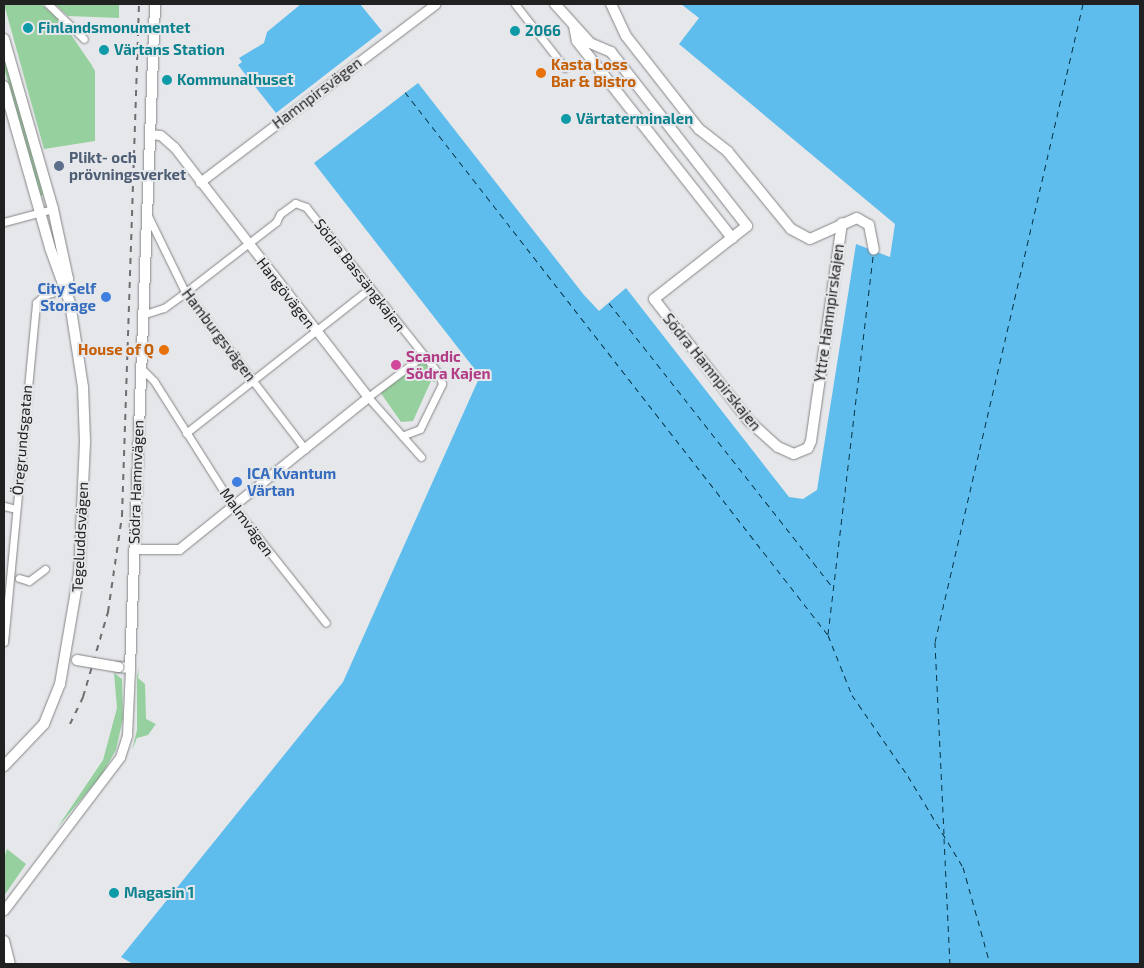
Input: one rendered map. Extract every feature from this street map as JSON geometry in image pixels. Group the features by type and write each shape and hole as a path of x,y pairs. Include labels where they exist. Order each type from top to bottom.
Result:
{"main road":[{"path":"555,4 590,42 611,52 747,226 732,238 577,41 574,26"},
{"path":"611,4 626,36 699,128 728,152 791,229 806,238 815,238 842,223"},
{"name":"Södra Hamnvägen","path":"130,668 153,7"},
{"name":"Tegeluddsvägen","path":"4,39 53,209 68,279 66,289 82,377 85,442 79,573 66,658 56,700 47,718 30,742 4,766"},
{"name":"Tegeluddsvägen","path":"4,86 60,280 66,289"},
{"name":"Yttre Hamnpirskajen","path":"800,454 808,448 811,441 842,223 852,218 865,221 872,232 874,250"},
{"name":"Södra Hamnpirskajen","path":"732,238 654,299 749,421 778,447 800,454"},
{"path":"66,658 130,668"}],"street":[{"path":"48,4 84,39"},
{"name":"Hamnpirsvägen","path":"200,182 435,4"},
{"path":"515,4 565,68"},
{"name":"Hangövägen","path":"149,134 166,139 315,331 368,397 421,457"},
{"name":"Södra Bassängkajen","path":"248,245 295,204 306,206 439,374 442,384 420,429 402,436"},
{"path":"4,222 53,209"},
{"name":"Hamburgsvägen","path":"146,213 185,292 305,449"},
{"path":"142,315 164,308 248,245"},
{"path":"186,433 370,288"},
{"name":"Öregrundsgatan","path":"4,642 36,304 44,295 66,289"},
{"path":"134,549 179,549 368,397 424,355"},
{"name":"Malmvägen","path":"140,366 154,381 233,506 326,624"},
{"path":"4,506 16,509"},
{"path":"19,578 29,581 45,569"},
{"name":"Södra Hamnvägen","path":"4,910 120,757 127,735 130,668"},
{"path":"4,940 10,964"}],"green space":[{"path":"4,4 41,4 63,23 91,64 95,71 95,141 44,149"},
{"path":"55,4 119,4 119,18 68,16"},
{"path":"4,51 45,194 40,196 4,68"},
{"path":"421,361 431,368 435,382 431,381 413,421 401,422 380,392"},
{"path":"139,668 138,678 145,684 146,719 156,724 148,735 137,738 132,750 137,730 137,676"},
{"path":"114,673 122,679 123,718 116,750 101,776 57,828 103,760 117,708"},
{"path":"7,849 26,864 4,896 4,858"}],"water":[{"path":"301,4 360,4 382,31 276,113 238,65 242,62 239,58 264,43 267,32"},
{"path":"681,4 1140,4 1140,964 133,964 121,957 343,682 480,376 314,163 418,83 584,295 599,311 626,288 789,497 803,499 817,490 856,244 890,257 895,224 679,44 699,18"}],"ferry route":[{"path":"944,834 935,642 1083,4"},
{"path":"405,92 828,635 852,695 908,776 963,867 990,964"},
{"path":"828,634 873,255"},
{"path":"609,303 833,588"},
{"path":"944,838 950,964"}],"railway":[{"path":"70,724 83,697 108,612 122,516 139,4"}],"place":[{"name":"Finlandsmonumentet","path":"28,28"},
{"name":"2066","path":"515,31"},
{"name":"Värtans Station","path":"104,50"},
{"name":"Kasta Loss Bar & Bistro","path":"541,73"},
{"name":"Kommunalhuset","path":"167,80"},
{"name":"Värtaterminalen","path":"566,119"},
{"name":"Plikt- och prövningsverket","path":"59,166"},
{"name":"City Self Storage","path":"106,297"},
{"name":"House of Q","path":"164,350"},
{"name":"Scandic Södra Kajen","path":"396,365"},
{"name":"ICA Kvantum Värtan","path":"237,482"},
{"name":"Magasin 1","path":"114,893"}]}
